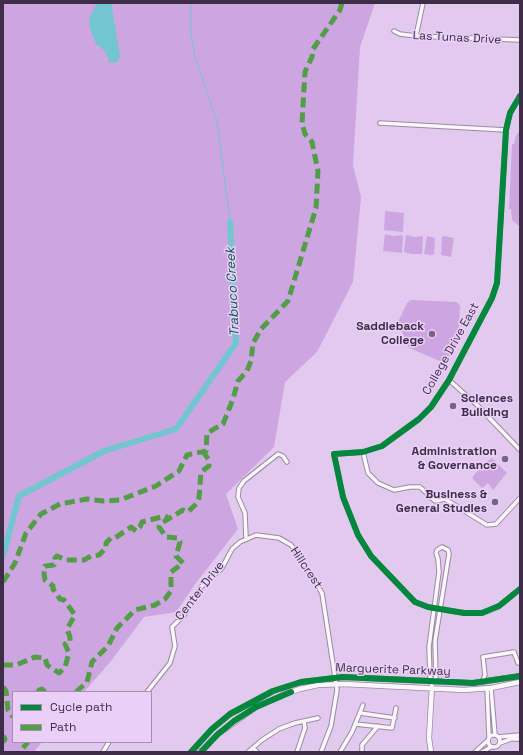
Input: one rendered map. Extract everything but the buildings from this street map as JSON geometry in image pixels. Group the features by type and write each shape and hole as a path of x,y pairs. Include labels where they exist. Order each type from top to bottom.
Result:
{"main road":[{"name":"Marguerite Parkway","path":"191,752 212,729 230,714 253,700 288,686 315,680 336,678 482,683 520,676"},
{"path":"489,688 491,685 516,680 520,676"},
{"path":"431,752 429,738 433,682"},
{"name":"Marguerite Parkway","path":"200,752 218,734 256,707 287,693 318,685 337,684 464,690 489,688 520,682"}],"street":[{"path":"416,36 423,3"},
{"name":"Las Tunas Drive","path":"394,31 400,34 416,36 520,40"},
{"name":"College Drive East","path":"434,608 415,602 371,556 354,528 342,491 334,454 363,452 382,446 419,419 434,403 449,380 492,298 498,280 506,130 510,113 520,96"},
{"path":"380,123 506,130"},
{"path":"449,380 477,405 520,450"},
{"path":"363,452 368,473 378,483 394,490 410,486 420,487 435,501 445,499 452,505 487,525 496,524 520,498"},
{"path":"246,538 245,512 238,497 239,488 244,481 278,454 283,456 287,462"},
{"name":"Hillcrest","path":"246,538 256,535 264,535 285,541 295,550 322,593 337,684 334,714 321,752"},
{"name":"Center Drive","path":"149,691 170,663 174,646 172,627 187,611 202,588 219,571 232,549 246,538"},
{"path":"442,547 448,552 446,579 436,641 436,678 433,682 430,677 429,646 438,585 438,559 436,551 442,547"},
{"path":"438,559 443,560 447,558"},
{"path":"434,608 464,613 482,613 499,606 520,589"},
{"path":"482,683 485,675 483,657 514,652 518,663 520,662"},
{"path":"489,688 497,736 500,743"},
{"path":"475,752 487,741 489,737 489,688"},
{"path":"340,752 352,732 364,705"},
{"path":"355,724 392,728 396,708"},
{"path":"360,713 395,718"},
{"path":"248,752 279,729 318,718"},
{"path":"297,752 305,728 304,721"},
{"path":"362,752 362,745 378,726"},
{"path":"489,737 520,735"},
{"path":"482,752 511,739 520,740"},
{"path":"487,741 491,747"},
{"path":"102,752 108,743"},
{"path":"253,748 257,752"}],"shaded area":[{"path":"3,3 375,3 360,47 353,165 361,197 353,282 317,352 285,382 274,447 226,494 238,529 196,583 176,612 144,617 111,661 85,691 12,691 12,743 41,743 34,752 3,752"},
{"path":"97,3 113,3 112,7 120,57 117,62 108,62 109,60 105,51 96,44 90,28 89,19"},
{"path":"520,130 520,227 512,220 511,209 509,209 512,144 514,144 516,136"},
{"path":"385,211 404,213 403,232 384,230"},
{"path":"385,234 403,236 402,253 383,251"},
{"path":"406,235 414,237 422,236 422,254 411,254 404,252"},
{"path":"427,236 435,238 434,254 432,255 424,254"},
{"path":"442,237 454,238 451,257 441,255"},
{"path":"411,300 457,302 460,306 458,343 449,357 440,361 409,348 398,322 407,303"},
{"path":"492,458 507,473 493,490 488,483 482,488 472,478 482,465"}],"waterway":[{"name":"Trabuco Creek","path":"191,3 191,34 194,53 217,121 230,222"},
{"name":"Trabuco Creek","path":"3,556 19,496 104,451 176,429 236,343 230,222"}],"marked path":[{"path":"3,582 15,563 26,533 41,514 60,504 87,499 103,501 120,500 156,486 179,471 187,455 206,451 207,433 223,424 233,399 238,381 247,371 251,361 253,343 261,329 288,301 316,208 318,171 312,142 305,134 302,123 305,72 312,57 313,49 340,10 342,3"},
{"path":"77,691 87,682 92,662 108,646 117,628 135,610 155,605 165,599 171,591 171,572 183,563 176,556 180,542 178,538 166,537 159,527 160,524 183,510 188,512 197,503 199,498 201,472 209,466 209,460 204,453"},
{"path":"3,665 16,665 35,657 45,658 47,665 59,673 65,667 69,653 65,644 70,642 67,629 75,615 64,600 60,599 53,589 53,586 45,580 45,566 54,565 55,558 57,556 66,560 84,560 91,556 99,555 106,548 106,543 111,538 115,538 131,527 136,531 142,522 165,516 170,519"},
{"path":"3,687 6,691 8,710 12,716"},
{"path":"38,691 42,689 44,691"},
{"path":"3,736 5,739 3,742"},
{"path":"23,748 27,743"}],"cycle path":[{"path":"520,96 510,113 506,130 497,283 492,298 449,380 431,407 419,419 382,446 363,452 334,454 343,497 358,535 371,556 415,602 428,607 464,613 482,613 499,606 520,589"},
{"path":"191,752 212,729 230,714 273,691 301,682 343,677 473,683 520,676"},
{"path":"202,751 218,734 234,721 256,707 291,692"}],"place":[{"name":"Saddleback College","path":"432,334"},
{"name":"Sciences Building","path":"453,406"},
{"name":"Administration & Governance","path":"505,459"},
{"name":"Business & General Studies","path":"495,502"}]}
